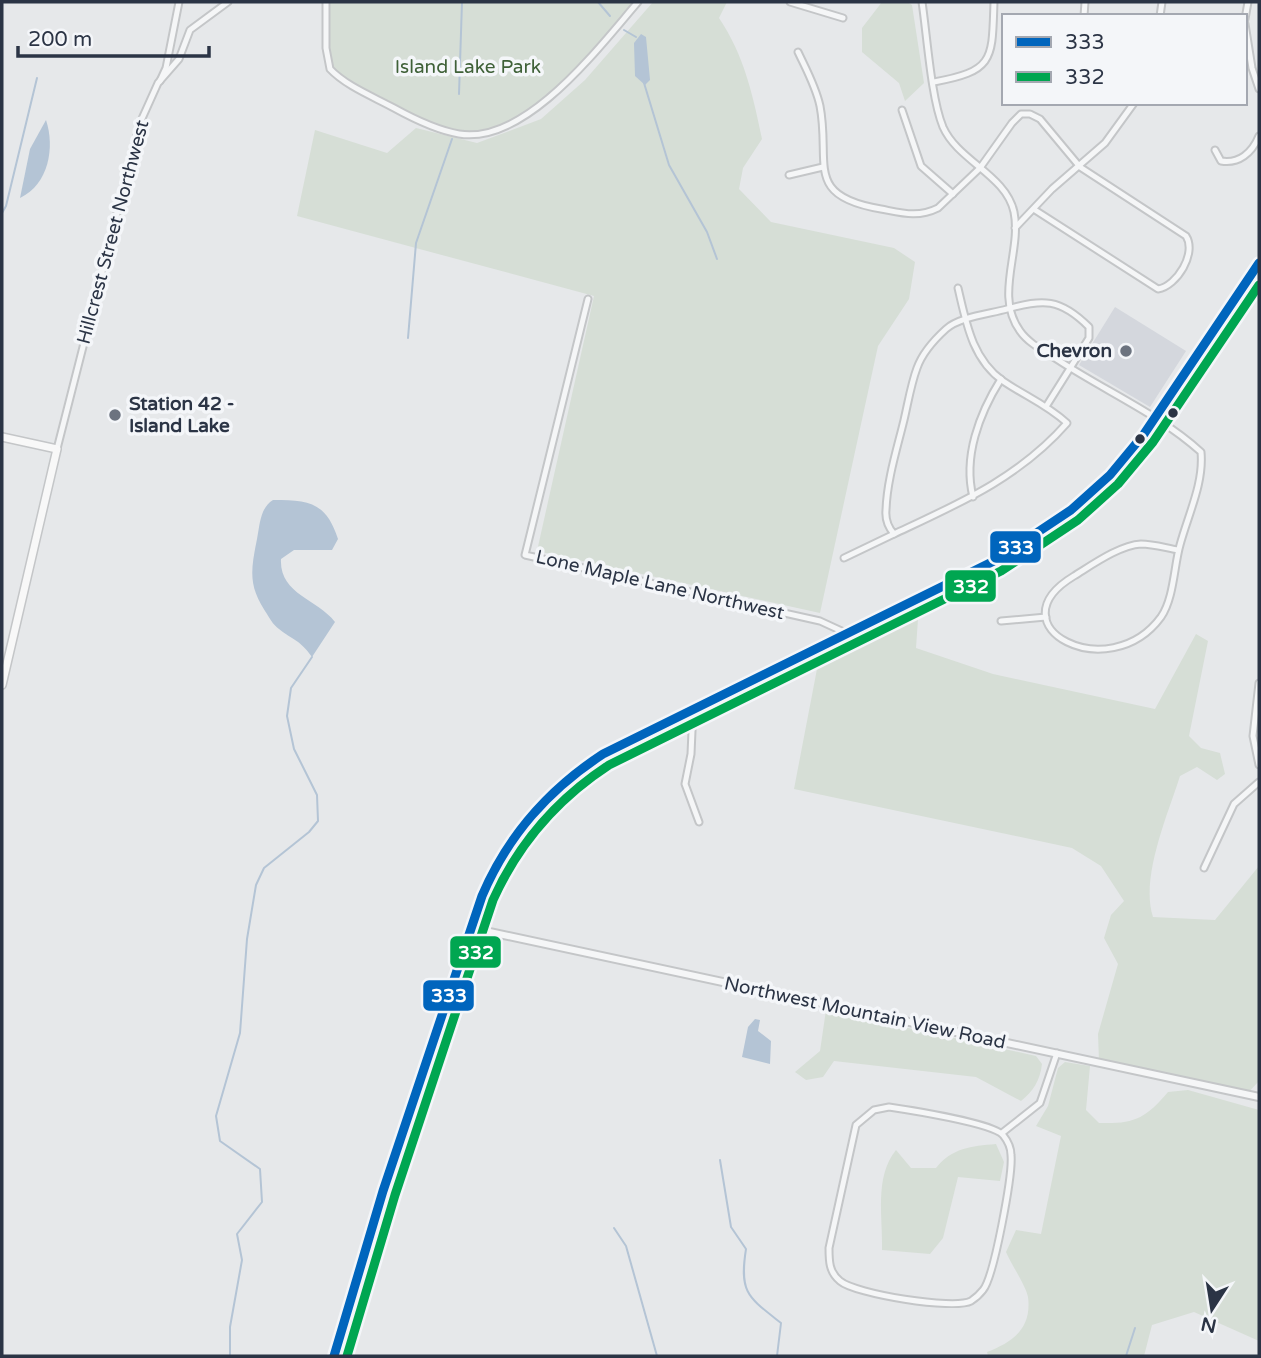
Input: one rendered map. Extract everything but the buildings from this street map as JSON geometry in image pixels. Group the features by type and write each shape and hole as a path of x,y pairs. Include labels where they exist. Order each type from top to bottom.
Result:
{"main road":[{"path":"334,1356 383,1191 471,928 499,859 546,798 591,761 1019,546 1085,498 1122,461 1156,419 1259,263"},
{"path":"2,437 57,449 2,685"}],"street":[{"path":"158,83 166,68 179,2"},
{"name":"Hillcrest Street Northwest","path":"57,449 140,123 158,83 179,59 190,30 228,2"},
{"path":"327,2 327,60 335,74 413,118 441,129 471,134 497,130 537,107 578,70 638,2"},
{"path":"790,2 843,18"},
{"path":"922,2 943,126 951,140 1003,191 1013,210 1015,228 1008,289 1010,308 1019,330 1029,341 1156,419 1201,452 1199,481 1178,550 1163,613 1155,623 1122,645 1089,650 1076,648 1053,633 1046,617 1055,590 1086,569 1134,545 1178,550"},
{"path":"934,82 967,75 984,62 993,46 994,2"},
{"path":"1247,37 1252,68 1259,89"},
{"path":"798,52 820,104 822,167 825,178 837,194 847,201 866,207 916,215 938,208 980,168 1012,123 1021,114 1030,114 1040,119 1080,167 1186,236 1191,243 1189,256 1175,280 1167,288 1158,289 1035,210"},
{"path":"1015,228 1035,210 1052,189 1105,143 1134,105"},
{"path":"902,110 910,142 921,166 953,194"},
{"path":"1215,150 1221,160 1231,163 1245,155 1259,136"},
{"path":"789,176 822,167"},
{"path":"844,558 973,497 1042,451 1067,424 1047,405 1001,380 979,356 958,288"},
{"name":"Lone Maple Lane Northwest","path":"588,299 525,555 820,621 846,633"},
{"path":"894,534 888,526 885,512 917,366 949,326 1025,302 1050,302 1089,327 1089,338 1047,405"},
{"path":"973,497 969,479 972,449 986,403 1001,380"},
{"path":"1002,621 1046,617"},
{"path":"1259,682 1253,736 1259,765"},
{"path":"693,708 691,754 685,784 699,822"},
{"path":"1204,868 1234,804 1259,782"},
{"name":"Northwest Mountain View Road","path":"471,928 1259,1097"},
{"path":"1002,1133 1040,1103 1057,1053"},
{"path":"889,1107 981,1126 1002,1133 1009,1146 1011,1173 991,1271 984,1290 962,1304 855,1290 834,1275 829,1266 829,1248 853,1136 862,1119 874,1110 889,1107"}],"shaded area":[{"path":"1115,307 1186,351 1150,407 1079,365"}],"green space":[{"name":"Island Lake Park","path":"326,2 638,2 582,66 535,108 509,124 484,133 459,134 415,118 336,75 330,69"},
{"path":"653,2 727,2 719,18 741,61 762,139 743,168 739,189 771,222 894,248 915,262 909,299 878,346 820,613 537,551 594,296 297,216 315,130 387,153 416,128 477,143 541,119 585,80"},
{"path":"882,2 907,2 912,5 924,83 905,101 899,83 862,52 862,28"},
{"path":"918,619 916,648 993,674 1155,709 1196,634 1208,641 1189,736 1201,748 1220,753 1225,774 1217,780 1197,767 1180,776 1157,846 1150,884 1150,901 1153,917 1215,920 1259,866 1259,1081 1247,1094 1099,1061 1098,1034 1118,964 1104,938 1111,915 1124,901 1101,866 1072,848 794,789 817,669"},
{"path":"826,1010 1036,1056 1042,1064 1040,1076 1021,1101 976,1077 834,1061 823,1077 806,1080 795,1072 820,1051"},
{"path":"1065,1062 1090,1066 1086,1110 1099,1123 1130,1121 1145,1114 1168,1092 1188,1090 1259,1110 1259,1341 1194,1312 1152,1325 1144,1356 988,1356 987,1352 1005,1344 1019,1332 1027,1317 1027,1292 1006,1252 1016,1230 1041,1234 1061,1136 1036,1126 1048,1106 1058,1068"},
{"path":"996,1144 1004,1162 1000,1181 958,1177 943,1238 930,1254 882,1250 882,1185 889,1161 896,1150 911,1168 936,1168 955,1152"}],"water":[{"path":"641,34 646,37 650,80 645,85 635,76 634,43"},
{"path":"46,120 50,142 47,164 38,184 20,198 30,149"},
{"path":"273,500 297,501 322,510 338,539 332,550 294,550 281,559 282,571 292,588 335,622 312,657 273,623 253,585 253,559 260,522 265,507"},
{"path":"755,1019 760,1020 758,1031 771,1041 770,1064 742,1057 748,1027"}],"waterway":[{"path":"459,94 462,2"},
{"path":"598,2 610,16"},
{"path":"624,30 636,37"},
{"path":"2,213 6,206 37,78"},
{"path":"644,83 669,165 707,232 717,259"},
{"path":"408,338 416,243 452,139"},
{"path":"230,1356 230,1327 242,1260 237,1234 262,1202 260,1169 220,1141 216,1116 240,1033 247,939 256,885 264,868 309,832 318,821 317,795 294,749 287,716 291,688 312,657"},
{"path":"720,1160 731,1227 746,1249 745,1285 754,1300 781,1323 777,1356"},
{"path":"614,1228 626,1246 657,1356"},
{"path":"1126,1356 1135,1328"}],"transit line":[{"name":"333","path":"334,1356 383,1191 482,896 504,853 532,816 565,783 603,754 996,560 1071,510 1110,475 1144,434 1259,263"},
{"name":"332","path":"347,1356 395,1195 493,900 515,859 541,824 573,792 609,765 1001,571 1078,520 1118,484 1153,442 1259,285"}],"place":[{"name":"Chevron","path":"1126,351"},
{"name":"Station 42 - Island Lake","path":"115,415"}]}
